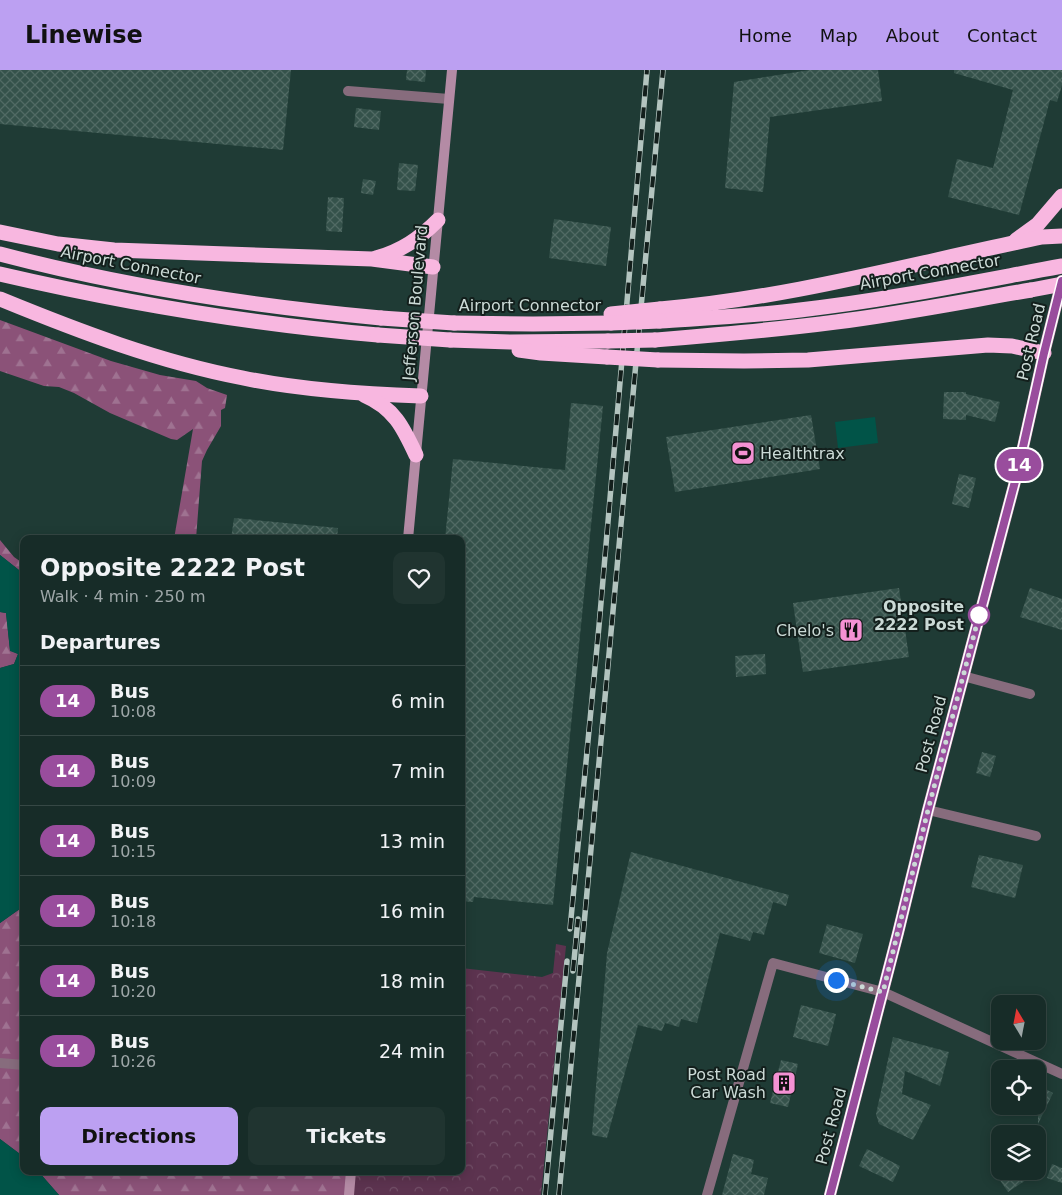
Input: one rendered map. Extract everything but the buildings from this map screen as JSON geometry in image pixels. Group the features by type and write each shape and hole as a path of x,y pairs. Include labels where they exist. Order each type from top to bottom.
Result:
{"highway":[{"path":"1011,243 1038,224 1062,196"},
{"path":"372,259 405,247 421,237 438,220"},
{"path":"0,232 58,244 114,250 372,259 433,267"},
{"path":"660,315 775,294 1011,243 1042,237 1062,236"},
{"name":"Airport Connector","path":"0,254 108,280 242,303 380,318 454,323 533,324 660,315 756,315 842,304 1062,266"},
{"path":"0,274 173,310 264,324 378,335 510,342 655,340 738,333 837,322 1030,290 1062,282"},
{"path":"0,299 112,341 202,369 276,384 361,393 421,396"},
{"path":"457,340 541,353 658,360 808,360 988,345 1012,346 1044,353"},
{"path":"361,393 378,402 395,416 416,455"}],"main road":[{"name":"Jefferson Boulevard","path":"408,535 452,70"},
{"name":"Post Road","path":"830,1195 928,810 1017,474 1062,282"},
{"path":"349,1195 351,1175"}],"street":[{"path":"348,91 449,98"},
{"path":"963,676 1030,694"},
{"path":"928,810 1036,836"},
{"path":"707,1195 773,963 883,992 1062,1074"},
{"path":"0,1063 20,1065"}],"green space":[{"path":"0,320 111,361 160,375 196,381 207,388 227,395 225,408 221,410 221,426 202,461 196,535 175,535 193,429 177,440 171,439 110,413 59,387 44,386 0,371"},
{"path":"0,540 20,561 20,571 0,555"},
{"path":"0,612 6,613 10,650 18,654 14,664 0,668"},
{"path":"20,909 20,1154 0,1139 0,923"},
{"path":"556,944 566,946 541,1195 350,1195 352,1175 465,1175 465,968 542,977 553,973"},
{"path":"42,1175 350,1175 348,1195 59,1195"}],"shaded area":[{"path":"875,417 878,443 838,448 835,422"},
{"path":"0,555 20,571 20,909 0,923 0,668 14,664 18,654 10,651 6,613 0,612"},
{"path":"0,1139 20,1154 20,1175 42,1175 59,1195 0,1195"}],"railway":[{"path":"570,929 599,626 647,70"},
{"path":"559,1195 663,70"},
{"path":"573,971 578,919"},
{"path":"545,1195 567,961"}],"bus line":[{"name":"14","path":"830,1195 928,810 1017,474 1062,281"}],"place":[{"name":"Healthtrax","path":"743,453"},
{"name":"Opposite 2222 Post","path":"979,615"},
{"name":"Chelo's","path":"851,630"},
{"name":"Post Road Car Wash","path":"784,1083"}],"route":[{"path":"836,980 883,992 981,608 979,615"}]}
